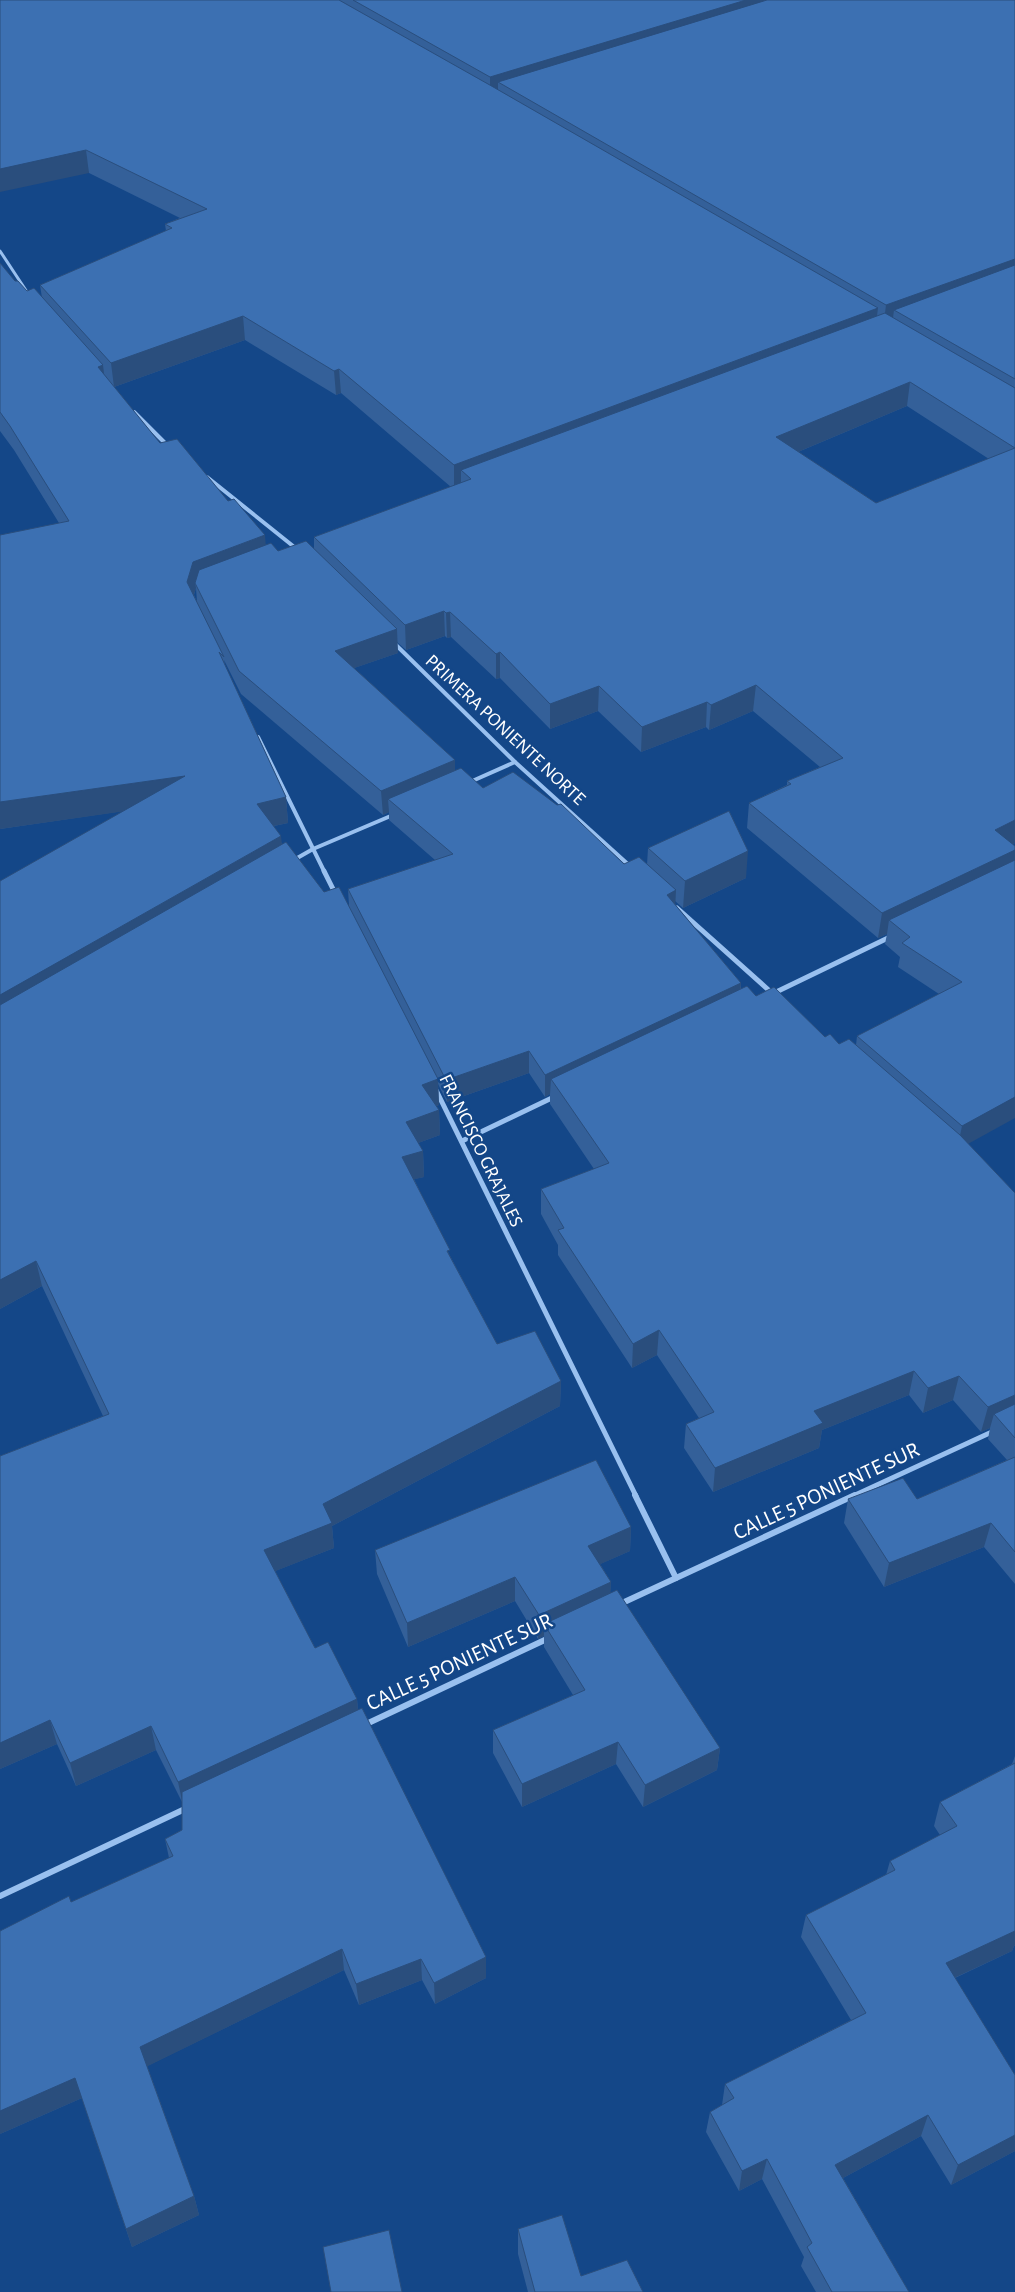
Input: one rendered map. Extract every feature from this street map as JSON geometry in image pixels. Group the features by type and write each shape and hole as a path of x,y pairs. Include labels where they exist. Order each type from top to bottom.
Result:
{"street":[{"path":"0,251 31,297"},
{"path":"130,408 178,454"},
{"path":"201,472 300,552 291,555"},
{"name":"PRIMERA PONIENTE NORTE","path":"390,640 515,762 633,868"},
{"path":"254,728 340,902"},
{"path":"462,785 515,762"},
{"path":"288,864 313,849 401,811"},
{"path":"669,901 780,1000"},
{"path":"764,998 898,934"},
{"name":"FRANCISCO GRAJALES","path":"435,1088 676,1578"},
{"path":"462,1141 559,1095"},
{"name":"CALLE 5 PONIENTE SUR","path":"613,1608 997,1430"},
{"name":"CALLE 5 PONIENTE SUR","path":"352,1731 559,1633"},
{"path":"0,1896 198,1803"}],"building":[{"path":"0,0 339,0 878,308 454,465 339,369 334,371 243,316 111,363 40,285 172,228 165,224 207,209 86,150 0,169"},
{"path":"353,0 746,0 490,77"},
{"path":"767,0 1015,0 1015,259 886,305 498,82"},
{"path":"0,263 15,281 18,281 27,291 34,288 103,365 98,367 160,443 177,439 228,501 234,499 265,535 193,562 187,582 224,657 219,652 286,797 257,804 281,836 0,995 0,881 185,776 0,802 0,535 69,521 0,412"},
{"path":"1015,265 1015,379 894,310"},
{"path":"885,313 1015,388 1015,448 1015,820 995,830 1015,846 1015,850 882,913 749,803 791,784 787,781 843,758 756,685 711,705 707,702 642,727 599,686 550,704 500,652 496,654 450,612 446,613 444,611 405,625 314,537 471,479 461,470","holes":["910,382 1015,448 876,503 776,437"]},
{"path":"306,541 397,629 335,651 455,760 381,791 239,671 195,583 199,570 271,543 278,551"},
{"path":"461,768 483,788 513,772 557,805 561,804 624,864 639,857 676,890 667,895 741,983 545,1075 529,1051 446,1080 348,889 453,854 388,799"},
{"path":"729,811 748,851 685,881 648,848"},
{"path":"286,842 324,892 339,887 438,1079 422,1085 439,1110 406,1122 423,1151 402,1157 450,1250 447,1251 497,1344 535,1331 561,1381 323,1504 332,1523 264,1550 315,1648 328,1642 357,1699 178,1782 151,1726 70,1763 50,1720 0,1743 0,1456 109,1414 36,1261 0,1280 0,1005"},
{"path":"1015,860 1015,1097 962,1126 857,1036 962,982 902,943 910,937 889,920"},
{"path":"747,986 756,996 774,987 825,1037 830,1034 839,1044 849,1039 960,1135 1015,1193 1015,1395 988,1407 959,1376 928,1388 914,1371 814,1411 823,1423 715,1468 686,1424 714,1412 659,1330 633,1344 558,1230 564,1228 541,1189 609,1163 551,1079"},
{"path":"1015,1404 1015,1438 994,1414"},
{"path":"1015,1457 1015,1552 991,1523 889,1563 848,1499 903,1478 917,1499"},
{"path":"596,1460 631,1527 588,1546 611,1582 539,1615 515,1577 407,1623 375,1550"},
{"path":"617,1590 720,1748 645,1785 618,1742 522,1784 493,1730 585,1690 544,1624"},
{"path":"362,1708 486,1957 434,1983 421,1959 356,1984 342,1949 140,2047 194,2196 126,2229 75,2078 0,2111 0,1931 69,1896 71,1902 173,1856 165,1839 182,1830 182,1792"},
{"path":"1015,1763 1015,1931 946,1963 1015,2075 1015,2135 958,2165 928,2115 835,2165 909,2292 832,2292 807,2247 812,2243 767,2159 742,2171 710,2112 734,2098 725,2084 866,2013 806,1915 895,1870 890,1861 957,1826 940,1802"},
{"path":"562,2215 581,2276 627,2260 643,2292 535,2292 518,2229"},
{"path":"389,2230 402,2292 331,2292 323,2247"}]}
